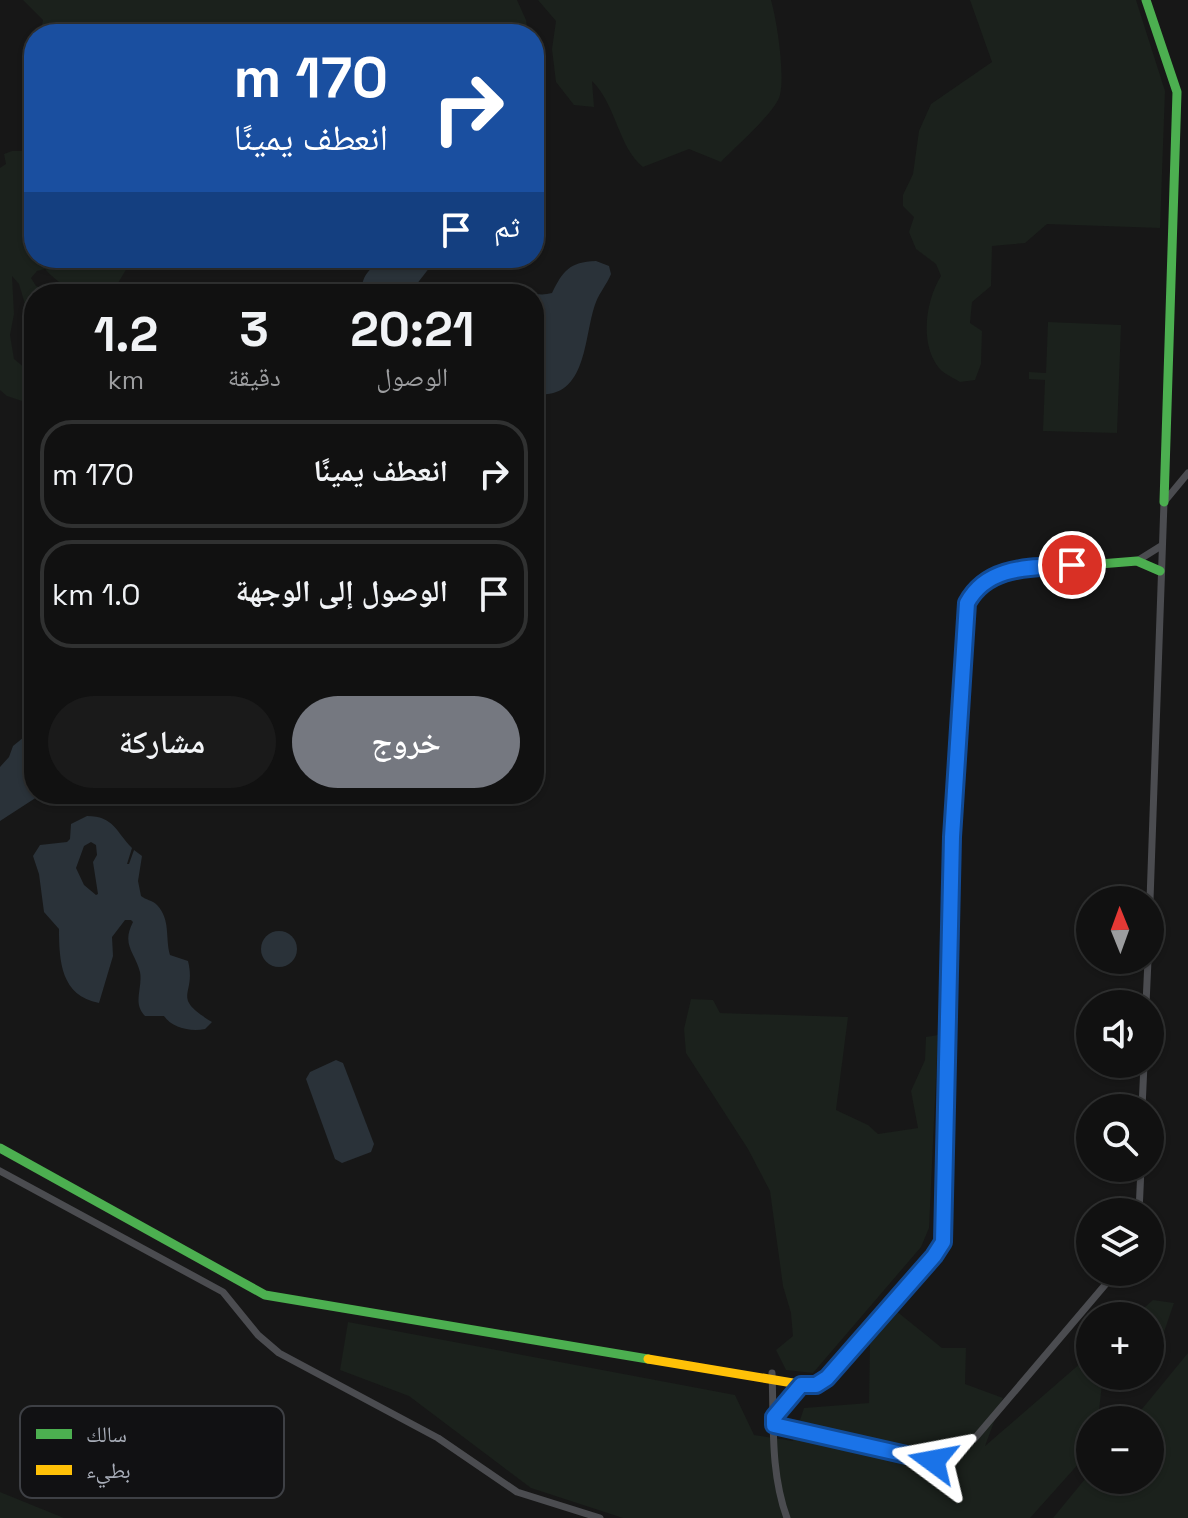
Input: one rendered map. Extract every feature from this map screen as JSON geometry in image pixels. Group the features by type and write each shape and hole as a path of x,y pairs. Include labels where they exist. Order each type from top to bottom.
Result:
{"street":[{"path":"1146,0 1177,92 1150,886"},
{"path":"1164,502 1188,473"},
{"path":"0,1148 265,1295 772,1376 801,1385 816,1385 827,1378 943,1242 952,837 967,603 977,587 1001,572 1137,561 1161,546"},
{"path":"1137,561 1160,571"},
{"path":"0,1171 213,1286 234,1303 258,1335 279,1353 428,1432 509,1488 600,1518"},
{"path":"774,1421 933,1461 953,1457 1002,1408 1104,1286"},
{"path":"772,1376 777,1486 787,1518"},
{"path":"774,1421 801,1385"}],"shaded area":[{"path":"23,0 517,0 527,24 42,24 43,20"},
{"path":"538,0 771,0 781,61 780,95 763,120 721,162 689,149 643,167 628,149 607,102 592,81 594,107 574,105 556,82 552,49 556,21"},
{"path":"970,0 1136,0 1165,91 1160,228 1047,224 1025,243 992,246 991,286 972,302 970,323 982,331 981,364 975,380 960,382 939,368 929,346 929,309 941,276 936,264 916,249 909,232 914,217 903,206 903,195 913,174 919,131 931,104 992,62"},
{"path":"24,151 24,268 127,268 118,284 63,284 45,269 37,271 31,278 35,284 24,284 24,301 19,284 12,276 14,314 10,335 14,359 24,368 24,402 0,390 0,168 6,164 4,154"},
{"path":"596,261 609,266 611,274 596,302 581,363 574,377 565,387 544,393 544,294 552,293 568,269 579,263"},
{"path":"429,268 417,284 363,284 371,269"},
{"path":"1048,322 1121,325 1117,433 1043,431 1045,380 1029,379 1029,372 1046,373"},
{"path":"24,737 26,804 0,821 0,767 13,746"},
{"path":"87,816 103,819 114,826 132,848 127,864 134,850 142,856 138,881 141,896 155,903 161,911 166,923 170,955 188,961 188,1001 212,1022 205,1029 182,1028 164,1016 145,1016 141,1011 138,1001 140,972 128,937 131,920 125,920 112,937 113,956 99,1003 86,999 70,985 62,965 59,929 44,912 39,874 33,856 40,845 67,842 71,824","holes":["91,842 96,845 97,855 93,862 96,895 84,885 76,868 84,846"]},
{"path":"279,931 292,936 297,949 292,962 279,967 266,962 261,949 266,936"},
{"path":"691,999 713,1000 720,1013 848,1017 836,1110 868,1125 878,1134 918,1128 911,1091 925,1060 926,1037 938,1035 929,1228 921,1247 813,1373 786,1370 776,1350 793,1336 770,1191 748,1149 686,1053 684,1029"},
{"path":"336,1060 343,1063 374,1144 371,1152 342,1163 335,1159 306,1079 310,1072"},
{"path":"1153,1300 1174,1303 1164,1332 1164,1302 1151,1302"},
{"path":"895,1310 942,1348 966,1348 965,1384 1003,1398 985,1446 1076,1367 1076,1390 1101,1390 1100,1406 1076,1406 1076,1467 1030,1518 623,1518 531,1488 409,1396 340,1370 348,1322 735,1395 754,1435 793,1441 804,1408 869,1403 870,1342"},
{"path":"1188,1353 1188,1518 1053,1518 1076,1490 1076,1494 1164,1494 1164,1406 1144,1406 1158,1390 1164,1390 1164,1382"},
{"path":"0,1492 64,1518 0,1518"}],"traffic: fast":[{"path":"1146,0 1177,92 1164,502"},
{"path":"889,1306 943,1242 952,837 967,603 977,587 1001,572 1137,561 1160,571"},
{"path":"0,1148 265,1295 648,1359"}],"traffic: slow":[{"path":"648,1359 811,1386 821,1383 889,1306"}],"route":[{"path":"933,1461 774,1425 774,1417 801,1385 816,1385 827,1378 943,1242 952,837 967,603 977,587 997,573 1072,565"}]}
